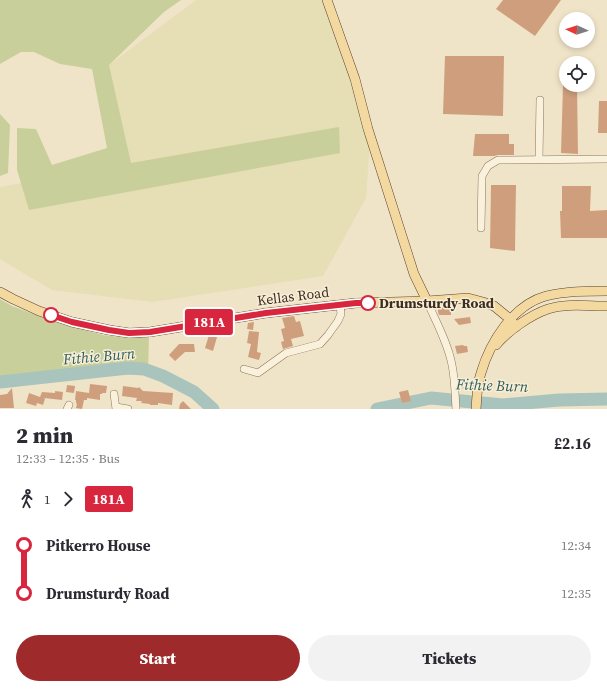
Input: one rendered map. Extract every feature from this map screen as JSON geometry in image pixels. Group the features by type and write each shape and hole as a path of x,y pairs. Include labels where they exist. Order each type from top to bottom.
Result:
{"main road":[{"path":"327,0 355,79 368,129 414,274 427,301"},
{"path":"476,409 477,389 481,373 498,335 510,319 527,305 544,296 560,293 607,291"},
{"name":"Kellas Road","path":"0,292 39,311 72,322 129,333 150,332 266,313 356,303 468,298 494,306 510,319 516,327"},
{"path":"488,355 500,341 516,327 534,315 548,309 574,306 607,306"}],"street":[{"path":"539,159 540,100"},
{"path":"481,228 482,176 488,166 498,160 607,159"},
{"path":"427,301 447,346 452,364 455,384 456,409"},
{"path":"244,369 258,373 286,353 320,344 338,321 341,314 340,305"},
{"path":"455,384 463,384"},
{"path":"114,394 116,408 128,409"}],"shaded area":[{"path":"196,0 327,0 371,126 366,198 323,276 152,302 52,290 0,259 0,187 126,164 109,65"}],"green space":[{"path":"0,0 181,0 164,12 109,65 131,163 339,127 340,153 29,210 17,170 17,128 36,129 52,165 107,148 92,69 60,64 34,52 21,52 0,64"},
{"path":"0,114 10,125 8,173 0,176"},
{"path":"0,299 12,306 49,320 103,335 130,338 149,336 148,374 91,375 0,386"}],"building":[{"path":"503,0 561,0 535,36 496,9"},
{"path":"445,56 504,56 503,116 443,114"},
{"path":"563,92 577,92 578,154 561,153"},
{"path":"599,101 607,101 607,133 598,133"},
{"path":"475,134 509,134 509,144 514,144 514,155 473,156"},
{"path":"491,185 516,185 515,251 490,248"},
{"path":"562,186 591,186 590,211 607,210 607,238 561,238 560,211 562,211"},
{"path":"438,307 451,307 451,315 439,315"},
{"path":"294,316 296,322 300,321 304,336 291,339 293,346 283,349 281,342 284,341 281,329 285,328 282,318"},
{"path":"470,317 471,323 459,325 454,319"},
{"path":"254,322 253,330 247,329 248,323"},
{"path":"249,331 259,332 257,352 261,353 259,360 248,357 251,344 247,343"},
{"path":"209,335 217,337 213,351 205,348"},
{"path":"179,344 194,344 195,352 185,352 175,361 169,355"},
{"path":"455,346 467,346 468,352 457,354"},
{"path":"90,384 107,386 106,393 100,394 100,400 87,398 87,400 84,400 82,409 76,408 76,391 89,393"},
{"path":"67,385 75,386 74,393 66,392"},
{"path":"123,386 139,387 143,391 173,393 172,405 158,403 158,405 150,405 141,403 142,401 136,401 137,398 122,396"},
{"path":"12,388 14,408 0,408 0,395 7,394"},
{"path":"408,390 411,401 402,403 399,392"},
{"path":"55,391 63,392 62,400 44,398 43,405 37,403 36,406 26,403 29,393 40,397 42,392 55,393"},
{"path":"183,401 191,409 179,409 180,404"}],"waterway":[{"name":"Fithie Burn","path":"0,382 128,368 144,369 163,376 194,392 213,409"},
{"name":"Fithie Burn","path":"377,409 431,398 503,405 559,400 607,399"}],"bus line":[{"name":"181A","path":"51,315 72,322 129,333 150,332 266,313 368,303"}],"place":[{"name":"Drumsturdy Road","path":"368,303"}]}
